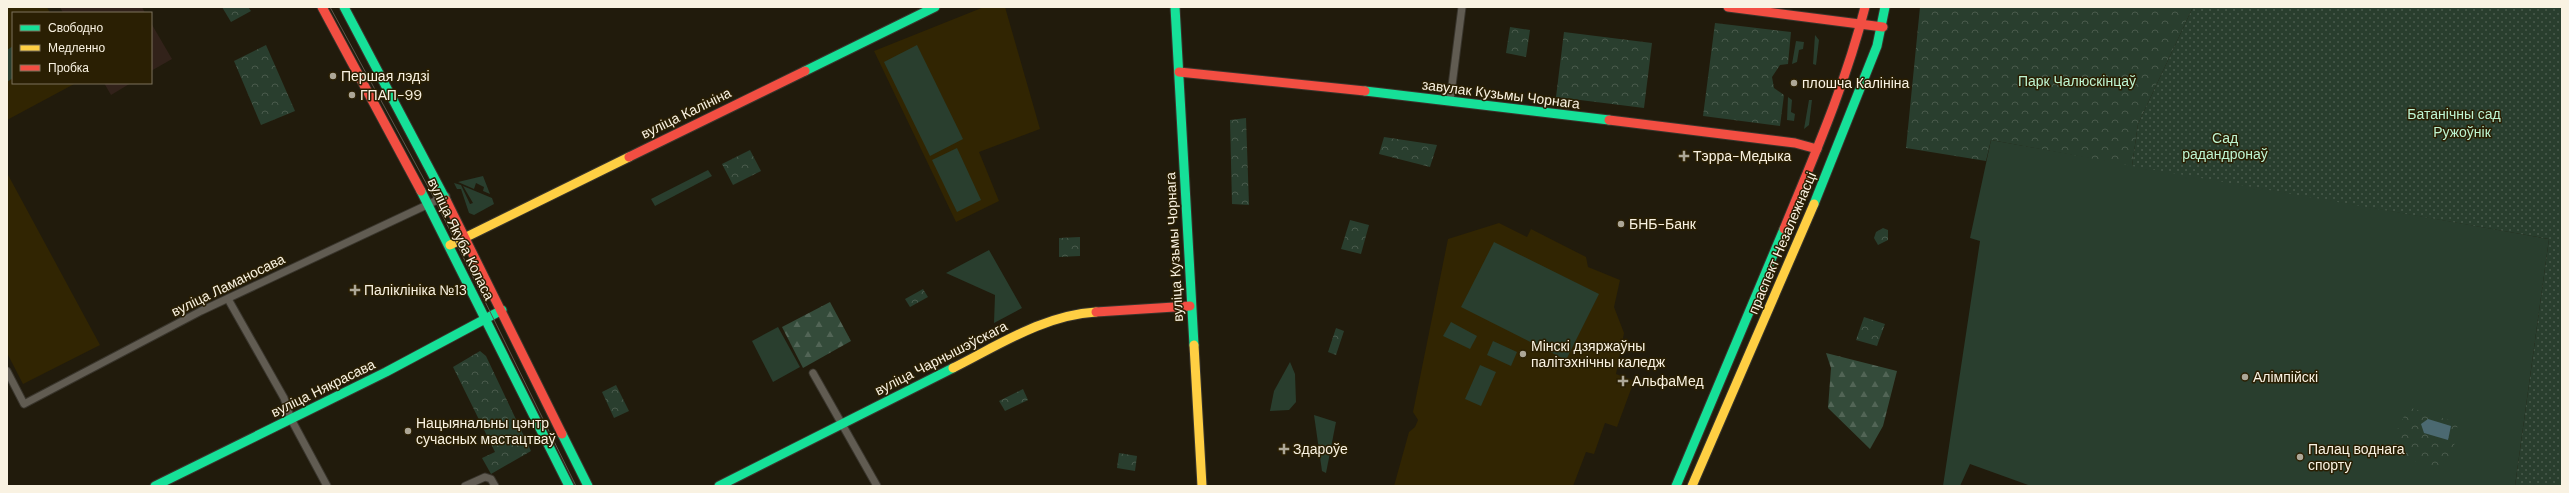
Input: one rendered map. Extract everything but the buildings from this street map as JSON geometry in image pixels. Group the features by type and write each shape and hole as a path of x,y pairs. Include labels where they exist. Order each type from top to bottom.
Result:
{"main road":[{"name":"вуліца Якуба Коласа","path":"322,7 429,204 569,486"},
{"name":"вуліца Якуба Коласа","path":"344,7 446,196 588,486"},
{"name":"вуліца Калініна","path":"450,245 935,7"},
{"name":"вуліца Кузьмы Чорнага","path":"1175,7 1190,306 1202,486"},
{"path":"1728,7 1883,28"},
{"name":"праспект Незалежнасці","path":"1676,486 1817,149 1862,24 1865,7"},
{"name":"праспект Незалежнасці","path":"1692,486 1837,151 1883,28 1886,7"},
{"name":"завулак Кузьмы Чорнага","path":"1179,72 1259,79 1450,101 1795,143 1817,149"},
{"name":"вуліца Чарнышэўскага","path":"719,486 1046,321 1076,313 1190,306"},
{"name":"вуліца Някрасава","path":"155,486 422,354 502,310"}],"street":[{"path":"1450,101 1462,7"},
{"name":"вуліца Ламаносава","path":"7,371 24,404 228,300 446,196"},
{"path":"228,300 284,398 291,419 327,486"},
{"path":"813,373 843,423 877,486"},
{"path":"465,486 485,477 491,479 495,486"}],"shaded area":[{"path":"7,7 47,7 50,12 12,12 12,84 74,84 7,120"},
{"path":"60,7 142,7 144,12 62,12"},
{"path":"984,7 1005,7 1040,129 979,152 999,201 956,222 874,51"},
{"path":"152,25 172,59 152,70"},
{"path":"105,84 129,84 111,95"},
{"path":"7,173 100,345 23,384 7,353"},
{"name":"Мінскі дзяржаўны палітэхнічны каледж","path":"1499,223 1527,237 1531,229 1586,257 1588,267 1620,280 1614,307 1624,333 1616,374 1634,381 1617,427 1605,423 1594,454 1586,452 1573,486 1394,486 1409,432 1415,427 1418,420 1413,412 1448,239"}],"green space":[{"path":"222,7 248,7 251,11 231,22"},
{"name":"Парк Чалюскінцаў","path":"1920,7 2193,7 2138,124 2132,166 1991,140 1986,161 1906,148"},
{"name":"Батанічны сад","path":"2193,7 2562,7 2562,486 2515,486 2549,239 2132,166 2138,124"},
{"path":"1715,23 1791,32 1788,64 1780,65 1772,77 1774,88 1784,95 1780,126 1703,116"},
{"path":"1510,27 1530,30 1526,57 1506,53"},
{"path":"1564,32 1652,43 1644,108 1556,97"},
{"path":"1815,35 1819,40 1816,65 1813,64"},
{"path":"1796,41 1804,42 1803,49 1799,50 1797,62 1792,64"},
{"path":"266,45 295,111 261,125 234,61"},
{"path":"917,45 963,139 930,156 884,62"},
{"path":"12,47 12,79 7,82 7,50"},
{"path":"1788,97 1792,100 1791,112 1795,114 1794,121 1787,120"},
{"path":"1809,100 1812,100 1809,125 1804,129"},
{"path":"1246,118 1249,205 1232,204 1230,120"},
{"path":"1384,137 1437,145 1430,167 1379,154"},
{"name":"Алімпійскі","path":"1991,140 2549,239 2515,486 2031,486 1970,464 1960,486 1943,486 1980,241 1970,238"},
{"path":"957,148 981,200 957,212 932,160"},
{"path":"750,150 761,171 733,185 722,164"},
{"path":"708,170 712,176 655,206 651,199"},
{"path":"483,176 490,194 483,191 484,187 476,183 474,189 458,182"},
{"path":"454,183 461,185 470,204 473,203 463,186 492,198 494,204 474,215 469,213 461,189 457,189"},
{"path":"1350,220 1369,225 1361,254 1341,249"},
{"path":"1883,228 1888,230 1888,240 1878,245 1874,238 1876,232"},
{"path":"1080,237 1080,256 1059,257 1059,238"},
{"path":"1494,242 1599,294 1566,360 1461,307"},
{"path":"989,250 1022,308 994,323 995,295 946,273"},
{"path":"923,289 928,297 910,307 905,299"},
{"path":"830,302 851,341 803,368 782,327"},
{"path":"1864,317 1885,324 1877,346 1856,340"},
{"path":"1451,322 1477,336 1470,349 1443,336"},
{"path":"778,327 800,367 773,382 752,341"},
{"path":"1336,328 1344,331 1336,355 1328,352"},
{"path":"1493,341 1517,352 1511,366 1487,355"},
{"path":"480,351 486,356 531,451 491,474 482,458 495,452 453,367"},
{"path":"1826,353 1897,371 1883,426 1870,449 1828,408 1831,368"},
{"path":"1290,362 1295,374 1296,402 1289,410 1270,411 1274,391"},
{"path":"1480,365 1496,372 1481,406 1465,399"},
{"path":"616,385 629,411 614,418 602,392"},
{"path":"1023,389 1028,400 1005,411 999,401"},
{"path":"2408,407 2458,423 2452,458 2446,468 2437,469 2387,451"},
{"path":"1314,415 1336,422 1326,473 1322,471"},
{"path":"1119,453 1137,456 1135,471 1117,468"}],"water":[{"path":"2428,419 2451,426 2448,440 2424,433 2421,424"}],"tram line":[{"path":"330,7 432,194 576,486"}],"traffic: fast":[{"path":"344,7 446,200"},
{"path":"805,71 935,7"},
{"path":"1175,7 1194,345"},
{"path":"1814,204 1877,46 1885,7"},
{"path":"1365,91 1609,120"},
{"path":"421,191 569,486"},
{"path":"1676,486 1784,229"},
{"path":"155,486 386,372 502,310"},
{"path":"719,486 953,368"},
{"path":"562,434 588,486"}],"traffic: slow":[{"path":"450,245 629,157"},
{"path":"1692,486 1814,204"},
{"path":"953,368 1022,332 1058,319 1077,314 1096,312"},
{"path":"1194,345 1202,486"}],"traffic: jam":[{"path":"322,7 421,191"},
{"path":"1728,7 1883,27"},
{"path":"1784,229 1818,147 1839,91 1849,63 1865,7"},
{"path":"629,157 805,71"},
{"path":"1179,72 1365,91"},
{"path":"1609,120 1795,143 1817,149"},
{"path":"446,200 562,434"},
{"path":"1096,312 1190,306"}],"place":[{"name":"Першая лэдзі","path":"333,76"},
{"name":"плошча Калініна","path":"1794,83"},
{"name":"ГПАП-99","path":"352,95"},
{"name":"Тэрра-Медыка","path":"1684,156"},
{"name":"БНБ-Банк","path":"1621,224"},
{"name":"Паліклініка №13","path":"355,290"},
{"name":"Мінскі дзяржаўны палітэхнічны каледж","path":"1523,354"},
{"name":"Алімпійскі","path":"2245,377"},
{"name":"АльфаМед","path":"1623,381"},
{"name":"Нацыянальны цэнтр сучасных мастацтваў","path":"408,431"},
{"name":"Здароўе","path":"1284,449"},
{"name":"Палац воднага спорту","path":"2300,457"}],"park label":[{"name":"Ружоўнік","path":"2462,132"},
{"name":"Сад радандронаў","path":"2225,146"}]}
